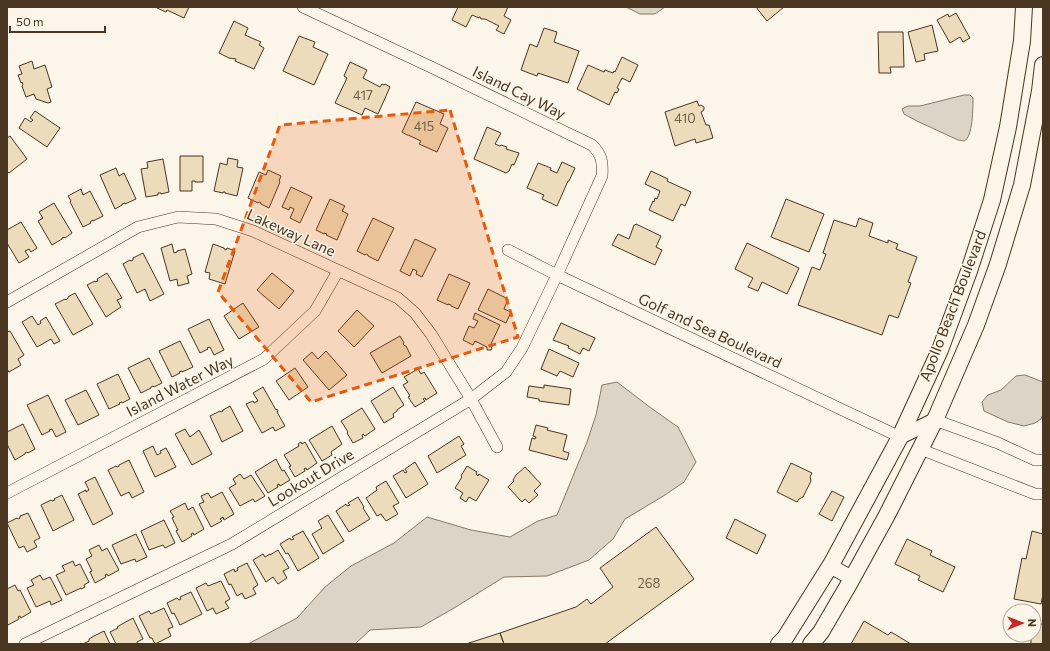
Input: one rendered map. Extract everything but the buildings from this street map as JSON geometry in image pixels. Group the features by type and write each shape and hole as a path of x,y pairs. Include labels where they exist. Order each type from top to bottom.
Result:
{"main road":[{"name":"Apollo Beach Boulevard","path":"779,644 785,638 830,566 900,437 940,350 969,271 992,200 1008,127 1022,41 1024,7"},
{"name":"Apollo Beach Boulevard","path":"810,644 821,632 887,515 934,420 976,326 1000,257 1022,185 1040,92 1043,65"}],"street":[{"name":"Island Cay Way","path":"303,7 508,104 592,145 597,150 603,166 602,176 557,275"},
{"name":"Lakeway Lane","path":"7,302 138,227 178,217 216,219 253,231 398,298 414,313 431,334 471,399 497,447"},
{"name":"Golf and Sea Boulevard","path":"508,250 557,275 900,437"},
{"name":"Island Water Way","path":"7,493 264,359 315,311 338,271"},
{"name":"Lookout Drive","path":"25,644 232,544 471,399 506,372 522,348 557,275"},
{"path":"900,437 934,420 998,444 1035,460 1043,460"},
{"path":"920,449 1035,494 1043,494"},
{"path":"830,566 852,578"}],"highlighted area":[{"path":"450,110 518,337 311,402 218,292 280,125"}],"shaded area":[{"path":"626,7 665,7 655,14 640,14"},
{"path":"964,95 970,95 973,98 973,114 969,134 967,139 964,141 958,140 917,121 904,114 902,109 908,106 920,106"},
{"path":"1025,375 1043,382 1043,414 1041,419 1035,423 1024,426 1008,422 984,411 982,402 988,395 1001,390 1016,376"},
{"path":"617,382 678,427 696,462 684,482 625,519 613,539 589,560 547,576 504,577 421,627 370,630 355,644 248,644 297,618 325,587 351,566 394,543 427,517 471,530 510,537 538,521 557,515 587,442 596,415 602,385"}]}
